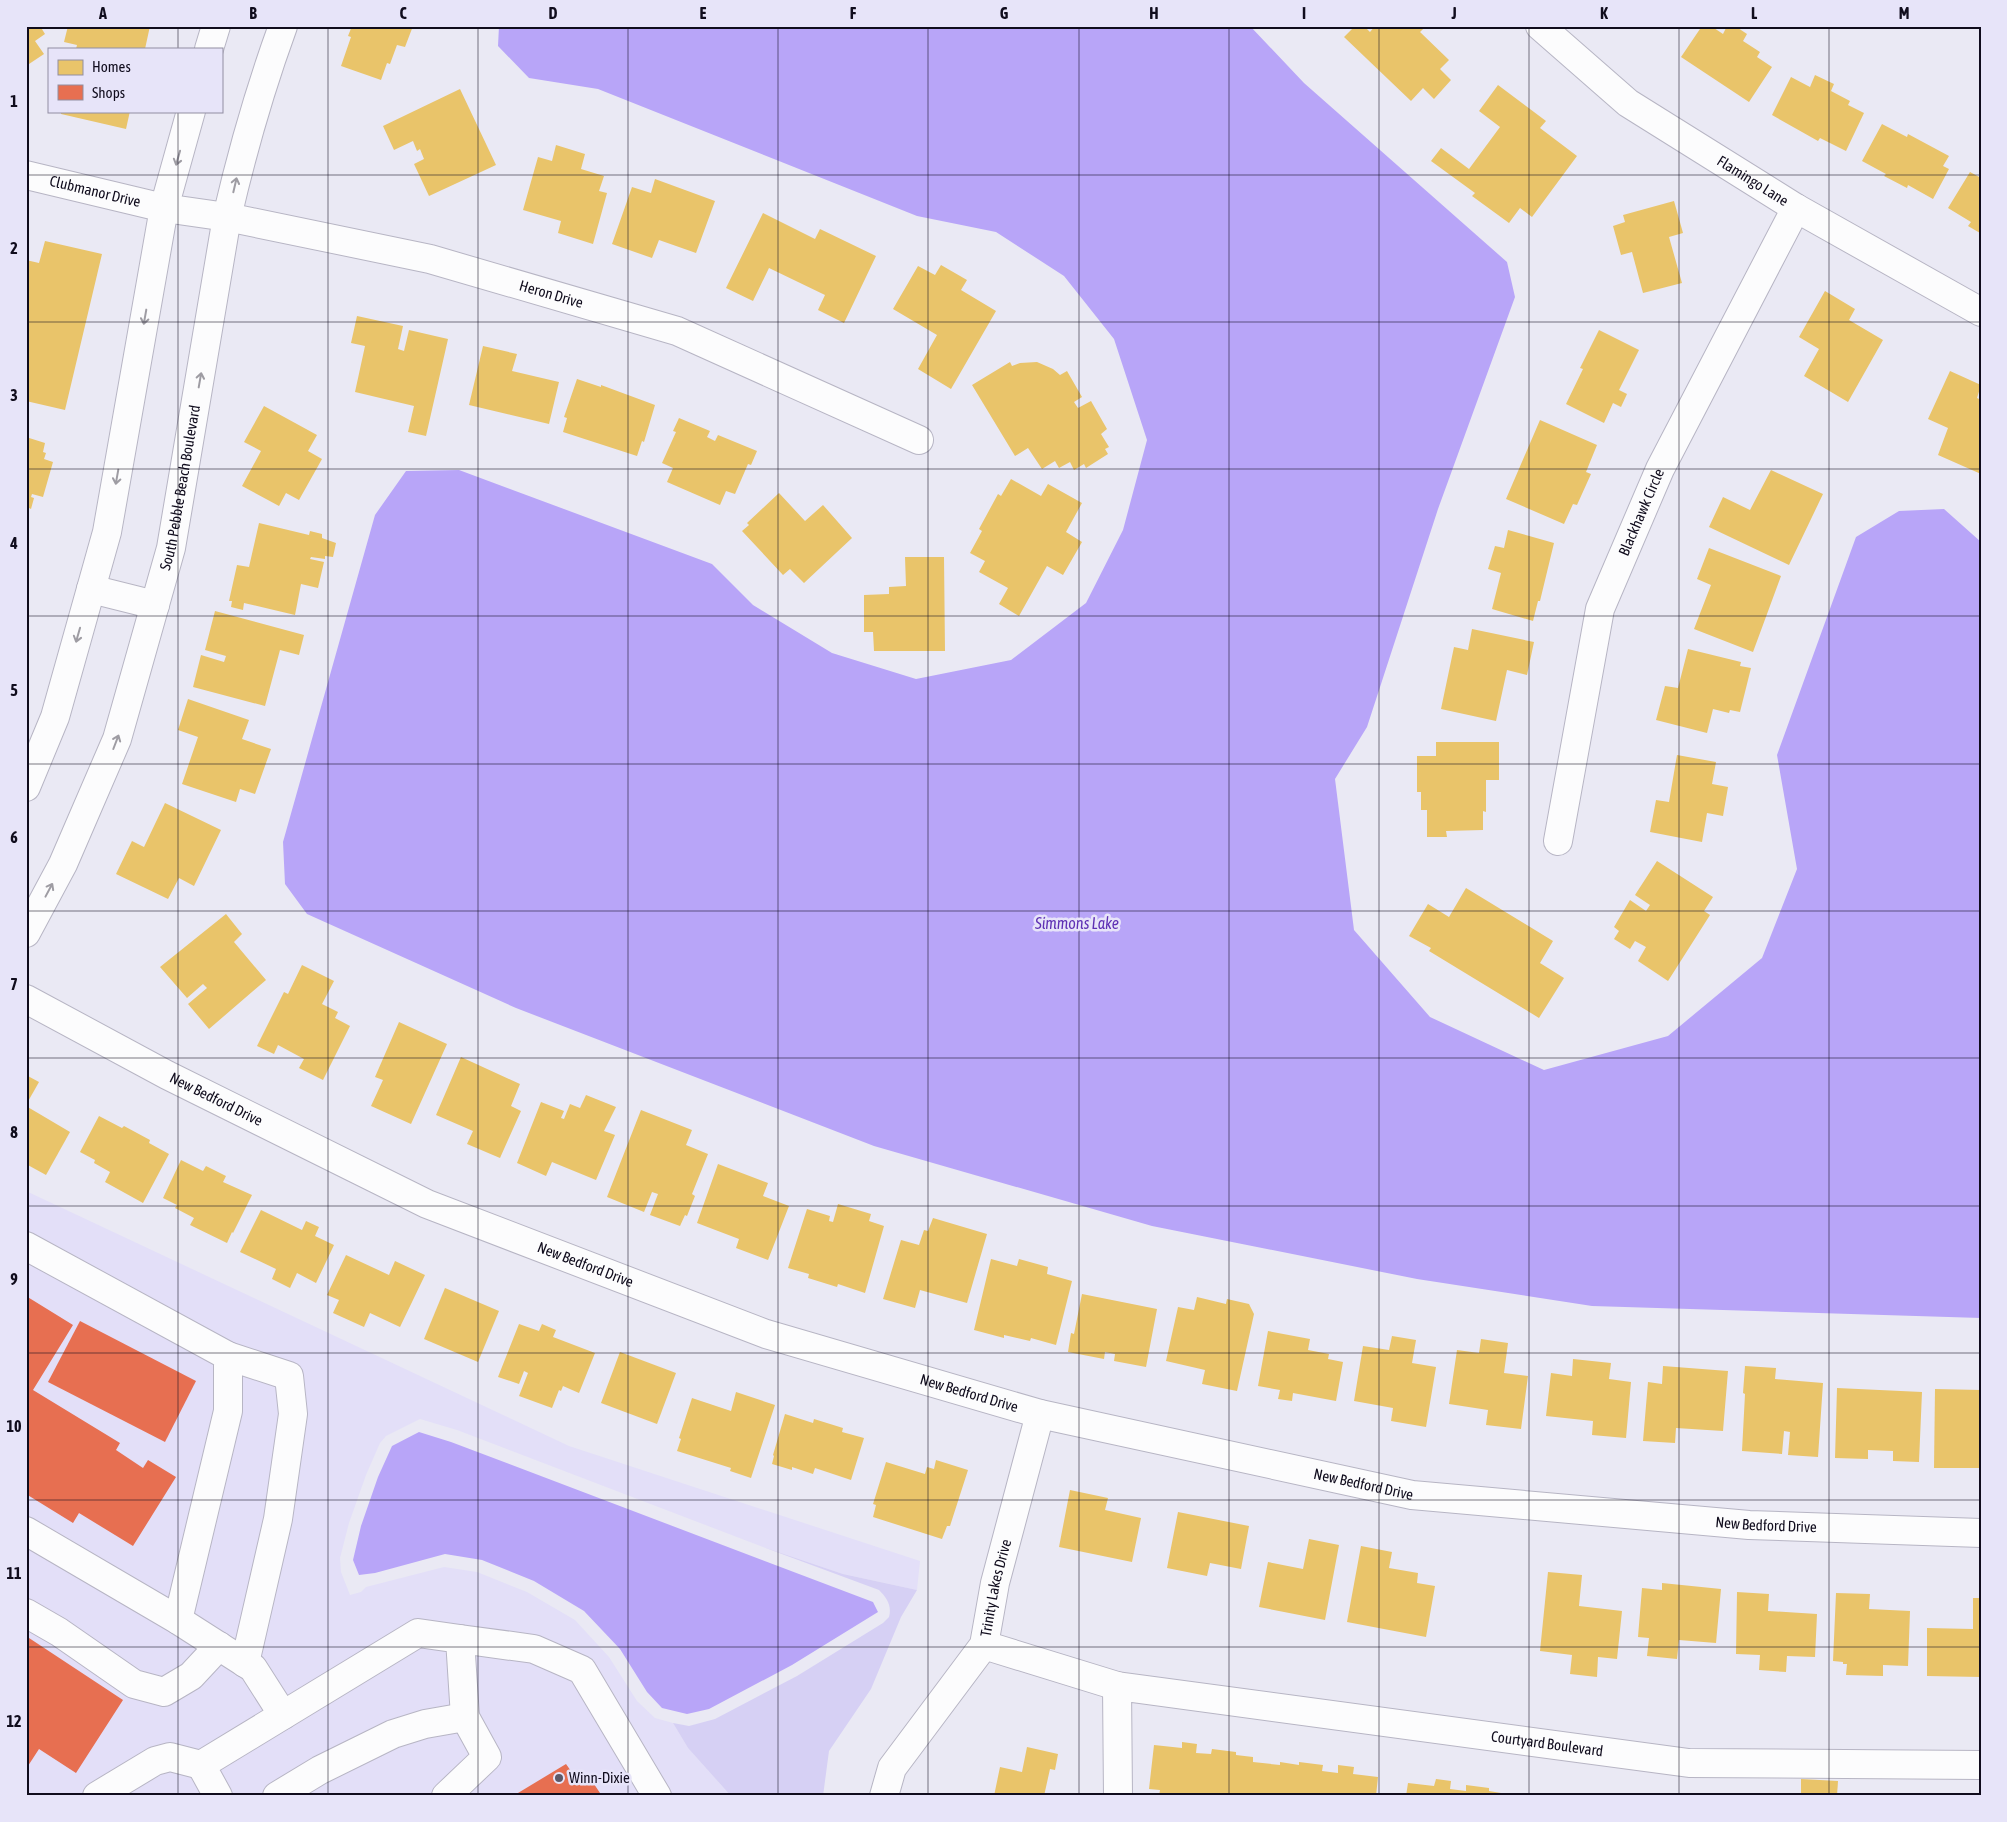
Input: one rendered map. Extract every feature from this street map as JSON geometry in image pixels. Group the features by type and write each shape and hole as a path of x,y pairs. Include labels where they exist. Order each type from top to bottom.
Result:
{"street":[{"path":"209,48 216,26"},
{"name":"South Pebble Beach Boulevard","path":"26,933 63,864 118,739 171,548 227,217 263,79 283,26"},
{"name":"Flamingo Lane","path":"1540,26 1628,103 1796,208 1981,312"},
{"path":"26,787 55,717 107,532 164,208 191,112"},
{"name":"Clubmanor Drive","path":"26,175 164,208"},
{"name":"Heron Drive","path":"164,208 227,217 430,259 677,331 919,440"},
{"name":"Blackhawk Circle","path":"1558,841 1600,609 1660,469 1796,208"},
{"path":"91,589 155,605"},
{"name":"New Bedford Drive","path":"26,999 167,1075 427,1204 766,1334 1040,1414 1412,1494 1749,1525 1981,1533"},
{"path":"26,1246 228,1356 289,1376 293,1414 278,1519 245,1663"},
{"path":"178,1620 228,1410 228,1356"},
{"name":"Trinity Lakes Drive","path":"884,1796 892,1768 984,1644 995,1583 1040,1414"},
{"path":"26,1531 178,1620 253,1668 283,1715"},
{"path":"26,1613 59,1632 134,1684 164,1692 191,1676 219,1646"},
{"path":"101,1795 155,1761 170,1758 201,1765 418,1633 534,1649 582,1670 657,1796"},
{"path":"446,1796 487,1757 465,1717 460,1639"},
{"name":"Courtyard Boulevard","path":"984,1644 1117,1686 1689,1763 1981,1764"},
{"path":"1117,1686 1118,1796"},
{"path":"277,1796 320,1770 393,1734 425,1724 465,1717"},
{"path":"201,1765 218,1796"}],"shaded area":[{"path":"26,1191 569,1446 920,1561 917,1590 843,1574 763,1547 457,1430 420,1419 386,1436 380,1443 366,1475 349,1523 340,1558 341,1572 350,1595 361,1592 366,1587 444,1567 477,1572 527,1592 575,1620 609,1657 637,1701 655,1718 673,1723 688,1748 731,1796 26,1796"},
{"path":"763,1547 843,1574 917,1590 901,1617 871,1689 829,1751 823,1796 731,1796 688,1748 673,1723 689,1726 715,1719 797,1676 883,1623 889,1617 890,1609 888,1602 879,1590"}],"water":[{"name":"Simmons Lake","path":"499,26 1250,26 1304,83 1507,262 1515,297 1438,509 1367,727 1335,779 1354,930 1430,1017 1544,1070 1668,1036 1762,958 1797,869 1777,755 1856,537 1899,511 1944,509 1981,542 1981,1318 1592,1306 1417,1279 1152,1226 874,1146 516,1008 307,914 285,884 283,842 375,515 406,471 459,470 712,564 753,605 832,653 916,679 1011,660 1086,603 1123,530 1147,440 1114,339 1064,276 996,232 917,216 598,89 529,78 498,46"},
{"path":"419,1432 451,1442 873,1602 878,1612 792,1665 709,1709 687,1714 662,1708 647,1692 620,1649 584,1611 534,1581 482,1560 445,1554 375,1573 359,1575 353,1560 361,1526 378,1477 392,1446"}],"building: Homes":[{"path":"26,26 40,26 45,34 35,41 44,54 26,66"},
{"path":"68,26 150,26 145,48 76,48 77,45 64,42"},
{"path":"352,26 413,26 405,47 397,45 390,64 387,63 381,80 341,66 351,37 348,36"},
{"path":"1355,26 1364,26 1370,32 1375,26 1426,26 1420,32 1449,60 1440,69 1451,80 1434,99 1423,88 1411,101 1344,37"},
{"path":"1702,26 1711,26 1723,34 1727,26 1735,26 1747,34 1743,41 1760,52 1757,57 1772,67 1749,102 1681,57"},
{"path":"1815,75 1834,84 1831,91 1850,101 1848,105 1864,113 1846,151 1820,138 1818,141 1772,115 1791,77 1810,87"},
{"path":"1498,85 1546,121 1540,128 1577,156 1532,217 1520,208 1509,223 1472,196 1475,193 1431,161 1441,148 1469,169 1500,127 1479,111"},
{"path":"460,89 496,165 429,196 414,164 424,159 420,149 417,151 413,141 394,150 383,126"},
{"path":"61,112 130,112 126,129 61,114"},
{"path":"1882,124 1907,137 1908,134 1949,156 1943,166 1949,169 1933,199 1908,185 1907,188 1884,176 1886,174 1862,161"},
{"path":"556,145 585,154 581,169 604,176 599,191 607,193 593,244 558,233 561,221 523,210 538,157 552,161"},
{"path":"1970,172 1981,178 1980,233 1968,226 1971,222 1948,208"},
{"path":"655,179 715,201 696,253 659,240 652,258 612,244 632,187 651,193"},
{"path":"1674,201 1683,233 1669,237 1682,283 1643,293 1632,252 1621,255 1613,226 1625,222 1623,215"},
{"path":"763,213 815,239 820,229 876,256 844,323 818,310 825,295 769,268 753,301 726,288"},
{"path":"45,241 102,254 65,410 26,401 26,260 39,263"},
{"path":"941,265 967,280 961,290 996,311 951,389 918,369 937,335 893,309 918,266 935,275"},
{"path":"1825,291 1855,309 1849,320 1883,340 1848,402 1804,376 1819,349 1799,337"},
{"path":"357,316 403,326 398,349 404,351 409,330 448,339 426,436 408,432 414,406 355,392 365,346 351,343"},
{"path":"1599,330 1639,350 1619,390 1627,394 1621,407 1613,403 1604,423 1566,404 1583,369 1580,368"},
{"path":"483,346 517,354 512,371 559,382 549,424 469,405"},
{"path":"1010,362 1012,366 1020,363 1037,362 1053,369 1060,375 1067,371 1082,397 1074,402 1078,408 1091,401 1107,429 1101,434 1109,447 1105,449 1108,454 1086,468 1084,464 1074,470 1070,462 1059,468 1055,461 1042,469 1028,448 1015,456 972,385"},
{"path":"1950,371 1981,385 1977,398 1981,400 1981,474 1938,455 1948,428 1928,419"},
{"path":"577,379 601,387 601,385 655,405 644,442 642,441 637,456 563,432 567,418 564,417"},
{"path":"264,406 317,435 308,451 322,459 299,500 286,493 279,506 242,486 261,451 244,442"},
{"path":"679,418 710,431 707,437 715,441 718,435 757,451 751,465 748,464 735,494 726,491 720,505 667,482 673,468 662,463 676,432 673,431"},
{"path":"1540,420 1597,445 1586,472 1591,474 1577,505 1573,504 1564,524 1506,499"},
{"path":"26,437 45,443 43,452 46,453 44,459 53,462 43,497 32,494 31,497 34,498 27,515"},
{"path":"1771,470 1823,494 1789,565 1709,527 1723,497 1750,510"},
{"path":"1011,479 1041,496 1048,484 1082,503 1066,532 1082,542 1063,575 1047,566 1019,616 999,604 1008,588 979,572 985,561 970,553 982,531 979,529 998,494 1001,496"},
{"path":"779,493 805,521 823,505 852,538 804,583 790,569 783,575 742,531 749,525 747,523"},
{"path":"259,523 309,535 310,531 322,534 322,538 336,543 333,557 325,556 325,559 311,557 310,559 324,562 318,588 301,584 295,615 244,603 243,610 231,607 232,601 229,601 237,565 249,567"},
{"path":"1508,530 1554,543 1540,601 1538,601 1533,621 1492,609 1501,573 1488,569 1495,546 1504,548"},
{"path":"1709,548 1781,576 1753,652 1694,629 1711,585 1697,579"},
{"path":"905,557 944,557 945,651 874,651 873,632 864,632 864,595 889,594 889,587 906,586"},
{"path":"215,611 304,635 299,655 280,650 265,706 193,687 201,655 224,662 226,656 205,650"},
{"path":"1472,629 1534,642 1527,675 1507,670 1496,721 1441,709 1454,647 1468,650"},
{"path":"1688,649 1741,662 1740,666 1751,668 1740,712 1730,710 1729,713 1713,709 1707,733 1656,720 1665,686 1678,688"},
{"path":"188,699 249,720 242,739 271,749 255,794 240,789 236,802 182,784 198,737 178,730"},
{"path":"1436,742 1499,742 1499,780 1486,780 1486,812 1483,811 1483,830 1446,831 1447,837 1427,837 1427,810 1421,810 1421,792 1417,792 1417,756 1436,756"},
{"path":"1677,755 1716,762 1712,784 1728,787 1723,816 1707,813 1702,842 1650,832 1656,800 1669,802"},
{"path":"165,803 221,830 194,886 179,878 168,899 116,874 132,841 144,847"},
{"path":"1657,861 1713,897 1704,911 1710,915 1668,981 1638,961 1646,947 1635,941 1630,949 1614,939 1619,931 1614,927 1630,900 1646,911 1650,905 1635,895"},
{"path":"1466,888 1553,941 1540,963 1564,978 1539,1018 1429,951 1431,948 1409,936 1428,904 1449,917"},
{"path":"226,914 242,934 234,942 266,980 209,1029 188,1004 207,988 203,984 187,998 160,967"},
{"path":"302,965 334,981 322,1004 338,1012 335,1018 350,1026 323,1080 299,1068 304,1059 278,1045 274,1054 257,1046 284,992 288,994"},
{"path":"399,1022 447,1044 411,1124 371,1106 383,1080 375,1077"},
{"path":"461,1057 520,1084 511,1106 521,1111 500,1158 467,1144 473,1131 436,1115"},
{"path":"26,1075 39,1082 26,1105"},
{"path":"586,1095 616,1107 604,1131 615,1135 596,1180 552,1162 546,1176 517,1163 541,1102 564,1111 561,1118 564,1119 570,1104 580,1108"},
{"path":"26,1106 70,1132 46,1175 26,1164"},
{"path":"641,1110 692,1130 686,1145 708,1154 692,1194 695,1196 687,1216 685,1215 680,1226 650,1215 658,1194 652,1192 644,1212 607,1197"},
{"path":"99,1116 122,1128 124,1126 150,1140 149,1143 169,1154 143,1203 105,1182 110,1172 94,1163 95,1160 80,1152"},
{"path":"181,1160 203,1171 206,1166 226,1176 223,1182 252,1195 227,1243 190,1225 194,1218 175,1208 177,1205 163,1198"},
{"path":"718,1164 768,1183 763,1196 789,1206 768,1260 736,1248 739,1239 697,1223"},
{"path":"838,1204 871,1214 869,1221 884,1226 865,1293 838,1284 837,1287 808,1278 809,1274 788,1268 807,1209 830,1216 829,1221 833,1222"},
{"path":"261,1210 302,1230 306,1221 319,1227 315,1236 334,1245 316,1283 297,1273 290,1288 272,1279 276,1269 240,1252"},
{"path":"933,1218 987,1234 967,1303 920,1290 915,1308 883,1299 901,1240 919,1245 924,1230 928,1231"},
{"path":"346,1255 389,1275 395,1261 425,1275 400,1327 370,1313 364,1327 333,1313 339,1300 327,1295"},
{"path":"991,1259 1017,1266 1019,1259 1048,1267 1047,1274 1072,1281 1056,1345 1031,1338 1030,1341 1004,1335 1004,1338 974,1330"},
{"path":"445,1288 499,1311 478,1362 424,1339"},
{"path":"1082,1294 1157,1309 1146,1367 1114,1361 1115,1354 1105,1352 1104,1359 1068,1352 1071,1333 1074,1334"},
{"path":"1197,1297 1226,1304 1227,1299 1249,1304 1254,1314 1237,1391 1202,1384 1205,1370 1166,1361 1178,1307 1194,1310"},
{"path":"519,1324 539,1331 542,1324 556,1330 553,1337 595,1353 579,1393 563,1386 561,1391 559,1390 552,1408 519,1396 528,1373 524,1371 519,1384 498,1377"},
{"path":"1268,1331 1310,1339 1308,1350 1329,1354 1328,1359 1343,1362 1336,1401 1293,1393 1292,1401 1278,1399 1280,1390 1258,1386"},
{"path":"1392,1336 1416,1340 1412,1363 1436,1367 1426,1427 1391,1421 1393,1408 1354,1401 1363,1346 1389,1350"},
{"path":"1481,1339 1508,1343 1504,1373 1528,1376 1521,1429 1486,1425 1488,1410 1449,1404 1457,1350 1479,1353"},
{"path":"620,1352 676,1373 657,1424 601,1403"},
{"path":"1573,1359 1611,1363 1609,1379 1631,1382 1626,1438 1592,1435 1593,1421 1546,1416 1551,1373 1572,1376"},
{"path":"1663,1366 1728,1371 1723,1431 1676,1428 1675,1443 1643,1441 1648,1382 1662,1384"},
{"path":"1745,1366 1776,1368 1775,1379 1823,1383 1818,1457 1788,1455 1790,1432 1784,1431 1782,1454 1742,1451"},
{"path":"1837,1388 1922,1392 1919,1462 1893,1461 1893,1451 1868,1450 1868,1459 1835,1458"},
{"path":"1935,1389 1981,1390 1979,1468 1934,1468"},
{"path":"736,1392 775,1405 751,1478 730,1471 731,1468 677,1451 681,1439 679,1438 692,1398 731,1411"},
{"path":"785,1414 813,1423 814,1419 843,1428 842,1432 864,1438 851,1480 815,1468 813,1474 792,1467 792,1470 772,1464"},
{"path":"936,1460 968,1470 950,1526 947,1526 942,1539 873,1517 876,1505 873,1504 886,1462 925,1474 927,1467 934,1469"},
{"path":"1070,1490 1108,1498 1105,1510 1141,1518 1132,1562 1059,1547"},
{"path":"1178,1512 1249,1526 1241,1569 1210,1563 1207,1576 1167,1568"},
{"path":"1309,1539 1339,1545 1325,1620 1259,1607 1268,1562 1303,1569"},
{"path":"1361,1546 1392,1552 1389,1568 1418,1573 1417,1583 1435,1586 1426,1637 1347,1622"},
{"path":"1548,1572 1582,1575 1579,1606 1622,1611 1617,1659 1598,1657 1597,1677 1570,1674 1572,1655 1540,1651"},
{"path":"1662,1583 1721,1589 1716,1643 1679,1640 1677,1659 1647,1656 1649,1638 1638,1637 1642,1588 1662,1590"},
{"path":"1737,1592 1769,1594 1768,1611 1817,1614 1815,1657 1787,1656 1786,1672 1759,1670 1760,1655 1736,1654"},
{"path":"1836,1593 1870,1594 1869,1609 1910,1611 1908,1666 1883,1665 1883,1676 1846,1675 1847,1664 1833,1661"},
{"path":"1973,1598 1981,1598 1981,1677 1927,1676 1927,1628 1973,1629"},
{"path":"1182,1742 1197,1744 1196,1753 1211,1754 1212,1749 1236,1752 1236,1755 1253,1757 1253,1762 1280,1765 1280,1762 1299,1765 1299,1762 1323,1765 1322,1771 1338,1773 1338,1765 1354,1767 1353,1774 1378,1777 1376,1796 1159,1796 1160,1790 1149,1789 1154,1745 1182,1748"},
{"path":"1027,1747 1058,1754 1055,1770 1050,1769 1044,1796 994,1796 1000,1767 1022,1772"},
{"path":"1436,1779 1451,1781 1450,1789 1466,1791 1466,1785 1489,1788 1489,1791 1507,1794 1507,1796 1406,1796 1408,1783 1434,1786"},
{"path":"1801,1779 1838,1781 1837,1796 1801,1796"}],"building: Shops":[{"path":"26,1296 73,1325 33,1390 120,1443 116,1450 143,1468 148,1460 176,1477 133,1546 79,1513 73,1523 26,1494"},
{"path":"80,1321 196,1381 165,1442 48,1382"},
{"path":"26,1636 123,1700 76,1773 39,1749 26,1769"},
{"name":"Winn-Dixie","path":"566,1764 578,1781 588,1775 602,1796 513,1796"}],"place":[{"name":"Winn-Dixie","path":"559,1778"}]}
